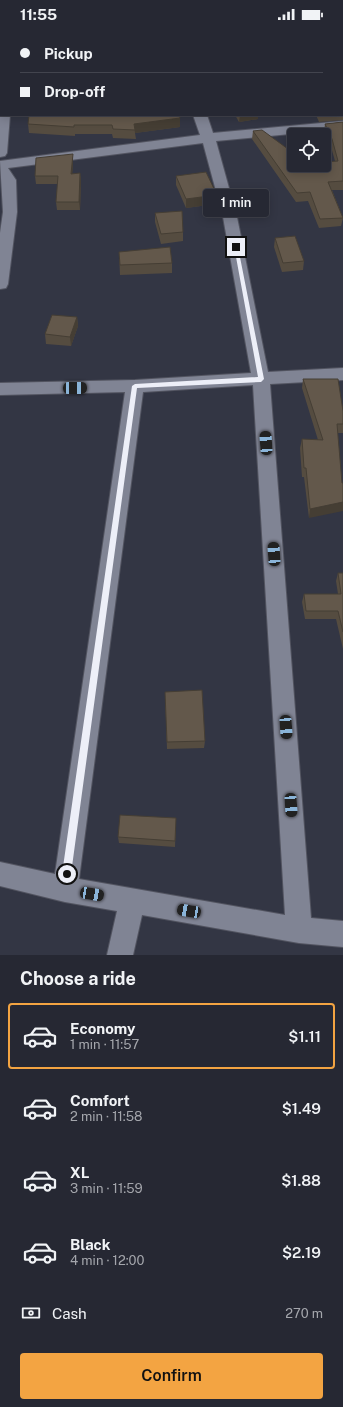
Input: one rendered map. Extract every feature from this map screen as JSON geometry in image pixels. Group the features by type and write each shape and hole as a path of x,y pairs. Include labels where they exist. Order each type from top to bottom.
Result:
{"street":[{"path":"0,153 3,116"},
{"path":"200,116 230,217 261,379 299,930"},
{"path":"0,284 10,212 9,180 0,166 208,138 343,125"},
{"path":"0,389 135,386 343,374"},
{"path":"64,890 135,386"},
{"path":"0,874 64,890 299,930 343,934"},
{"path":"120,955 132,901"}],"building":[{"path":"29,116 179,116 180,118 134,124 135,130 113,129 112,125 74,125 74,127 28,124"},
{"path":"343,122 343,181 328,182 343,218 320,219 310,192 297,193 253,131 262,130 287,148 287,172 331,172 331,162 338,161 331,137 331,128 327,128 325,124"},
{"path":"73,154 71,174 80,173 79,202 56,202 58,176 35,176 36,158"},
{"path":"206,172 217,195 186,199 176,176"},
{"path":"182,211 183,232 161,234 155,213"},
{"path":"295,236 304,261 283,263 275,238"},
{"path":"170,247 172,263 120,265 119,252"},
{"path":"52,315 77,317 70,337 45,334"},
{"path":"303,379 338,379 343,411 343,424 337,424 343,483 343,502 310,509 306,468 304,468 302,439 323,440"},
{"path":"338,573 343,573 343,632 338,611 306,611 304,594 341,594"},
{"path":"202,690 205,741 167,742 165,692"},
{"path":"120,815 176,818 175,841 118,837"}],"route":[{"path":"67,874 135,386 261,379 236,247"}]}
